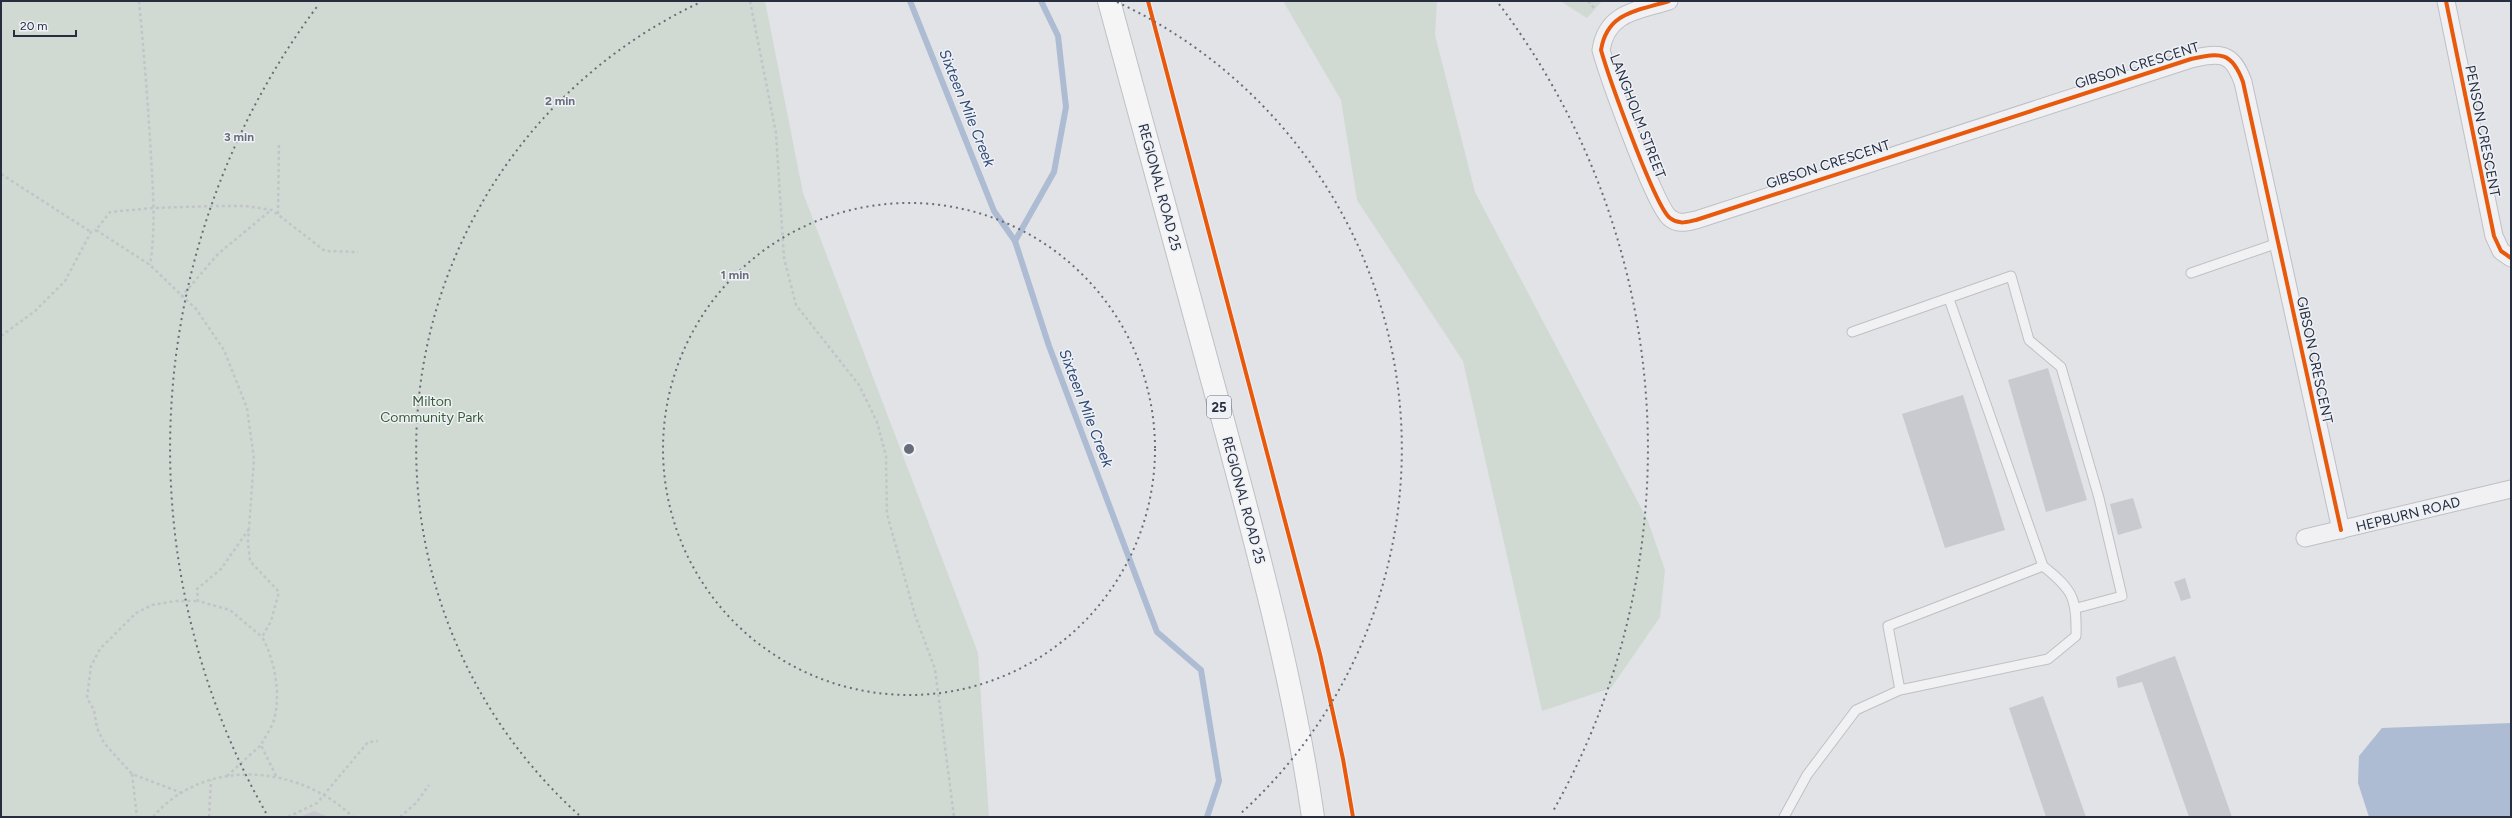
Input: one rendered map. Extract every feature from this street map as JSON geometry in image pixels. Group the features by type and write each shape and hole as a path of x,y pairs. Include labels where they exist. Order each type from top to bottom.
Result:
{"main road":[{"name":"REGIONAL ROAD 25","path":"1109,1 1242,490 1283,653 1304,758 1313,817"}],"street":[{"name":"LANGHOLM STREET","path":"1669,1 1632,12 1609,26 1603,36 1601,50 1630,132 1660,203 1669,218 1680,223"},
{"name":"PENSON CRESCENT","path":"2446,1 2494,236 2501,251 2511,258"},
{"name":"GIBSON CRESCENT","path":"1680,223 1696,220 2210,54 2224,55 2236,65 2243,82 2340,530"},
{"name":"HEPBURN ROAD","path":"2305,538 2511,489"}],"lane":[{"path":"2191,274 2278,243"},
{"path":"1852,332 2011,276 2029,340 2061,367 2099,498 2122,596 2077,608"},
{"path":"1784,817 1807,775 1856,710 1900,690 2048,659 2076,636 2077,608 2065,583 2044,566 1949,299"},
{"path":"1900,690 1888,626 2044,566"}],"path":[{"path":"139,1 147,84 153,208 154,235 150,265"},
{"path":"750,1 776,133 780,215 788,272 796,305 859,386 876,422 886,456 887,514 915,615 936,669 954,817"},
{"path":"1588,1 1594,8"},
{"path":"278,214 279,142"},
{"path":"1,174 91,232"},
{"path":"1,336 35,311 65,281 91,232 96,230 110,212 153,208 246,206 272,210 325,251 358,252"},
{"path":"180,296 218,254 272,210"},
{"path":"96,230 150,265 180,296 196,309 224,350 247,408 254,459 249,529 250,561 279,592 271,621 262,637"},
{"path":"198,601 197,589 222,569 249,529"},
{"path":"182,793 132,774 104,743 97,728 94,710 87,698 91,666 100,649 136,613 152,605 175,601 198,601 230,610 262,637 274,671 276,705 274,721 260,745 226,776"},
{"path":"288,817 317,803 368,742 378,740"},
{"path":"260,745 276,776"},
{"path":"132,774 137,817"},
{"path":"153,817 182,793 211,780 226,776 251,774 276,776 301,782 324,794 353,817"},
{"path":"209,817 211,780"},
{"path":"400,817 416,802 430,785"}],"green space":[{"name":"Milton Community Park","path":"1,1 765,1 803,193 978,653 989,817 1,817"},
{"path":"1283,1 1437,1 1435,35 1475,192 1648,521 1665,570 1660,617 1611,688 1542,711 1463,361 1357,200 1341,100"},
{"path":"1560,1 1602,1 1587,18"}],"water":[{"path":"2511,723 2511,817 2369,817 2358,783 2359,756 2382,728"}],"building":[{"path":"2048,368 2087,500 2046,512 2008,380"},
{"path":"1963,395 2005,530 1945,548 1902,414"},
{"path":"2133,498 2142,528 2118,535 2110,504"},
{"path":"2185,578 2191,598 2181,601 2174,582"},
{"path":"2175,656 2232,817 2189,817 2142,682 2118,688 2116,677"},
{"path":"2043,696 2086,817 2046,817 2009,708"},
{"path":"314,811 329,817 300,817"}],"waterway":[{"name":"Sixteen Mile Creek","path":"910,1 994,211 1015,241 1049,346 1157,632 1201,670 1219,781 1207,817"},
{"path":"1015,241 1054,172 1066,107 1058,36 1041,1"}],"cycle path":[{"path":"1148,1 1320,654 1343,759 1353,817"},
{"path":"1669,1 1635,11 1617,20 1604,37 1601,50 1643,167 1663,209 1670,218 1676,222 1696,220 2191,59 2218,55 2230,60 2239,72 2243,82 2341,530"},
{"path":"2446,1 2494,236 2501,251 2511,258"}]}
